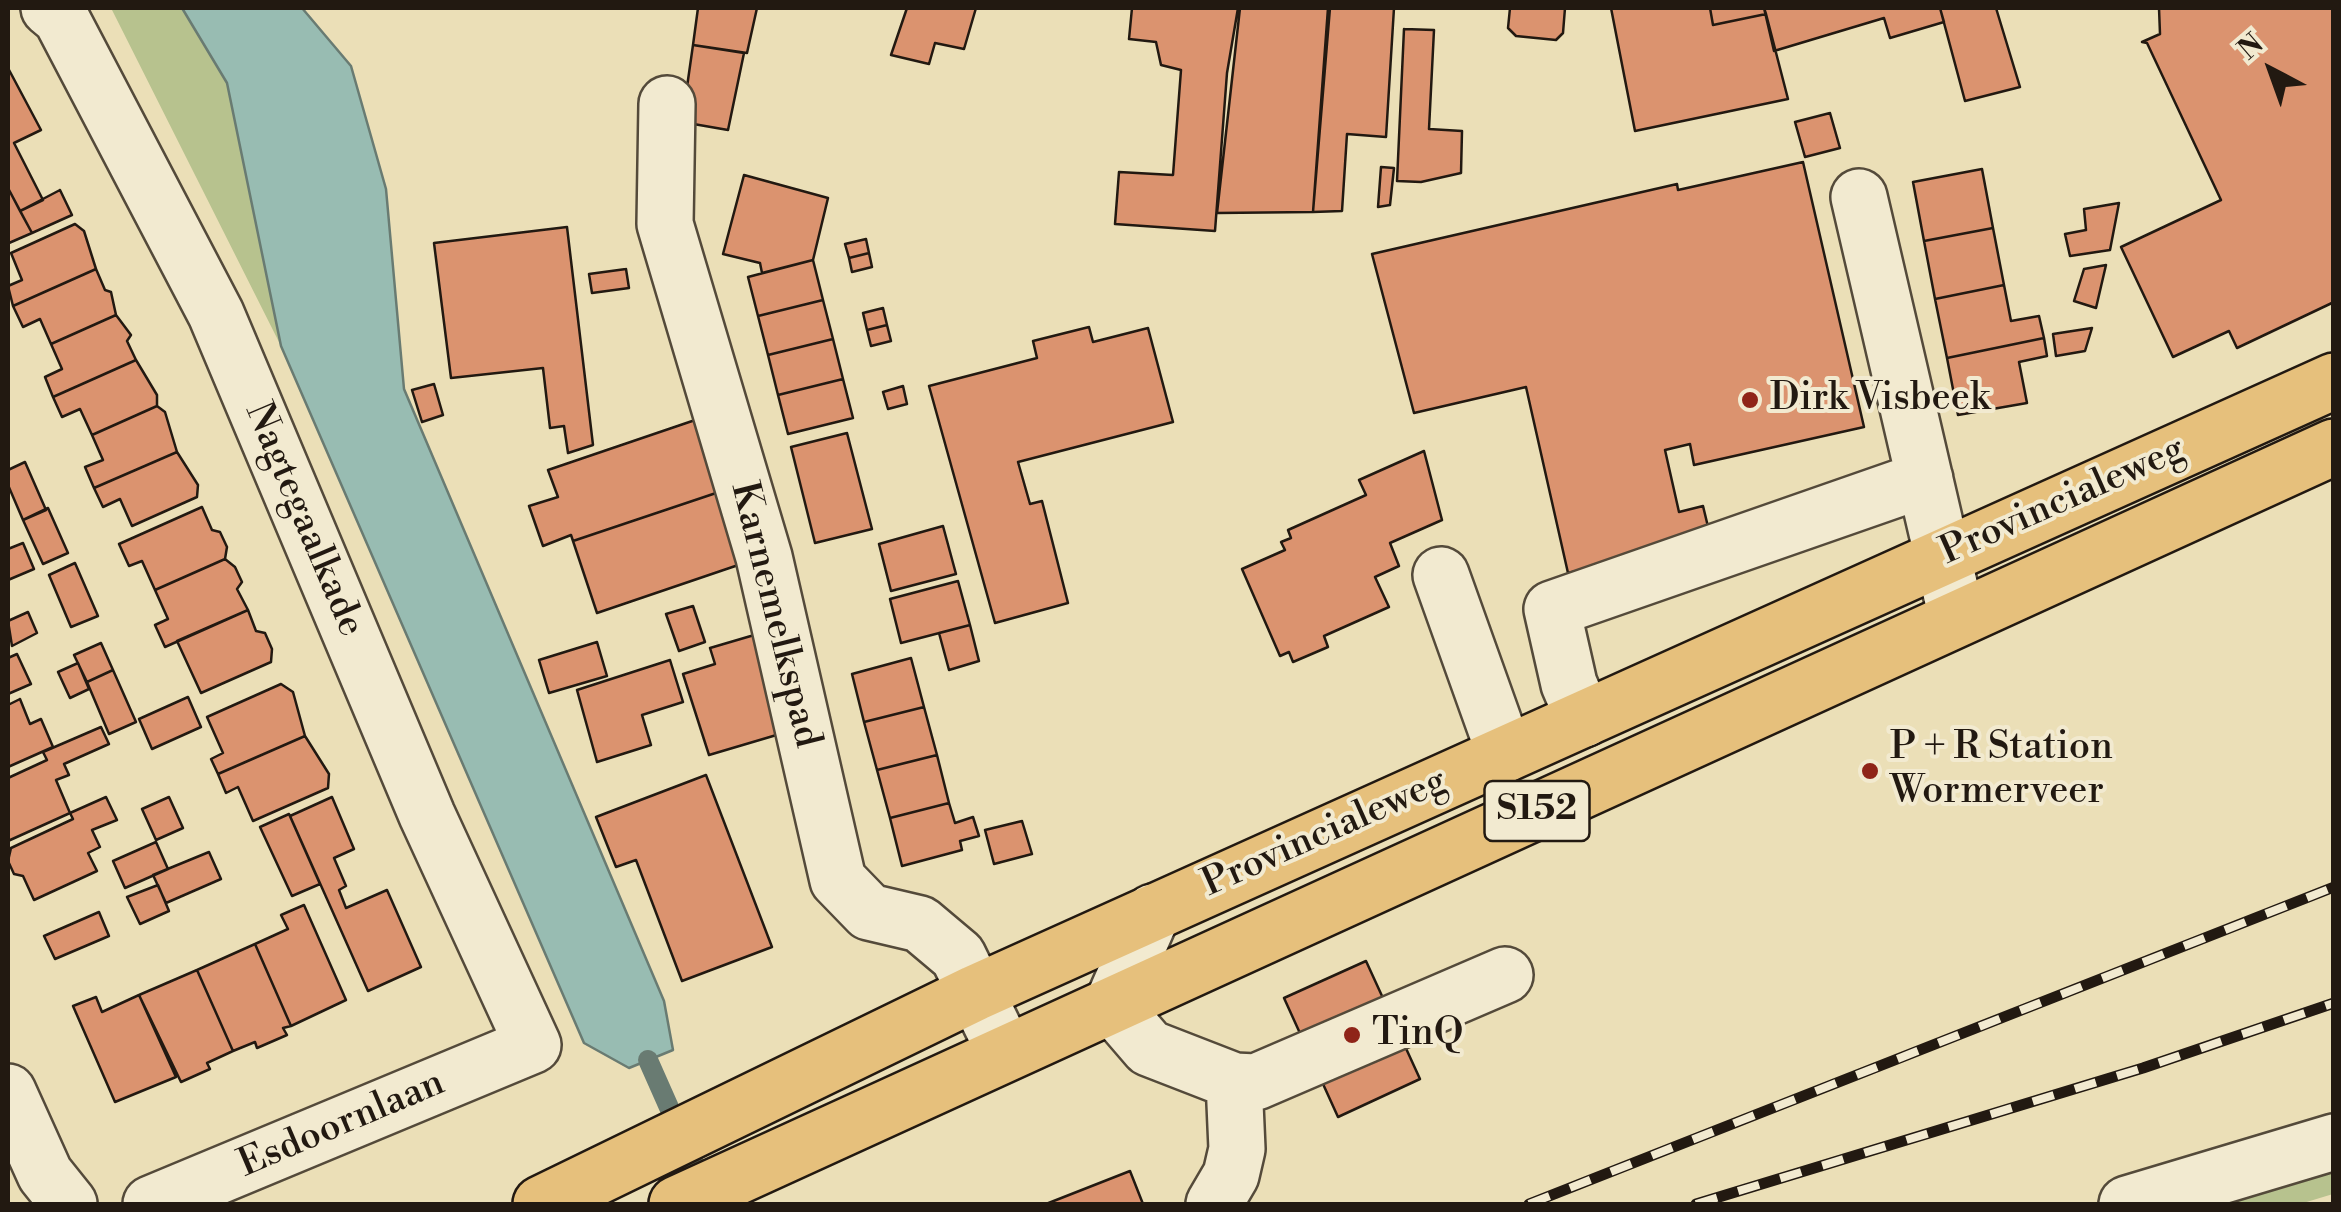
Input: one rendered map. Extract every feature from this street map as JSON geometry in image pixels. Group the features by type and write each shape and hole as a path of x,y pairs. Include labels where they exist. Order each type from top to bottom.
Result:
{"main road":[{"name":"Provincialeweg","path":"541,1204 975,993 2334,381"},
{"name":"Provincialeweg","path":"676,1204 2334,447"}],"street":[{"name":"Nagtegaalkade","path":"49,8 61,18 216,314 427,815 533,1045"},
{"name":"Karnemelkspad","path":"667,104 665,224 764,557 838,880 869,912 920,924 958,956 1005,1052"},
{"path":"1859,197 1957,618"},
{"path":"1584,719 1569,684 1552,610 1925,479"},
{"path":"1441,575 1505,754"},
{"path":"1153,912 1112,1005 1150,1048 1234,1081 1256,1082 1505,974"},
{"name":"Esdoornlaan","path":"151,1204 533,1045"},
{"path":"1214,1204 1231,1174 1237,1149 1234,1081"},
{"path":"8,1092 44,1174 70,1204"},
{"path":"2127,1204 2334,1142"}],"green space":[{"path":"111,8 182,8 227,83 281,346"},
{"path":"2333,1157 2333,1194 2300,1204 2183,1204"}],"water":[{"path":"182,8 302,8 351,66 386,189 404,389 664,1001 673,1050 629,1068 584,1043 281,346 227,83"}],"building":[{"path":"698,8 757,8 747,53 693,45"},
{"path":"907,8 976,8 964,49 935,43 929,64 891,55"},
{"path":"1132,8 1238,8 1227,73 1215,231 1115,224 1119,172 1173,175 1181,70 1161,65 1156,42 1129,39"},
{"path":"1240,8 1328,8 1313,212 1217,213"},
{"path":"1330,8 1394,8 1386,137 1347,134 1342,211 1313,212"},
{"path":"1510,8 1565,8 1563,33 1556,40 1516,36 1508,28"},
{"path":"1611,8 1710,8 1713,25 1766,14 1788,99 1635,131"},
{"path":"1710,8 1764,8 1766,14 1713,25"},
{"path":"1764,8 1940,8 1944,22 1890,38 1884,18 1774,51"},
{"path":"1940,8 1996,8 2020,87 1965,101"},
{"path":"2159,8 2334,8 2334,302 2237,348 2229,331 2173,357 2121,247 2221,200 2147,43 2142,42 2160,34"},
{"path":"1404,29 1434,30 1429,129 1462,131 1461,173 1421,182 1397,181"},
{"path":"693,45 744,53 728,130 682,122"},
{"path":"8,68 41,130 14,143 43,200 20,211 8,188"},
{"path":"1830,113 1840,148 1805,157 1795,122"},
{"path":"1803,162 1864,427 1694,465 1690,444 1665,450 1679,512 1703,506 1710,535 1688,546 1568,573 1526,387 1414,413 1372,254 1677,184 1678,190"},
{"path":"1381,167 1394,168 1390,205 1378,207"},
{"path":"1982,169 1993,228 1924,241 1913,182"},
{"path":"744,175 828,198 813,260 762,273 760,263 723,254"},
{"path":"8,188 32,233 9,243 8,241"},
{"path":"60,190 72,215 32,233 20,211"},
{"path":"2119,203 2110,250 2070,256 2065,234 2086,230 2084,209"},
{"path":"75,224 84,231 96,269 13,306 8,286 22,280 11,253"},
{"path":"567,227 593,445 568,453 564,426 550,428 543,368 451,378 434,243"},
{"path":"1993,228 2004,285 1935,299 1924,241"},
{"path":"866,239 869,253 849,258 845,244"},
{"path":"869,253 872,267 852,272 849,258"},
{"path":"813,260 823,300 758,316 748,277"},
{"path":"2106,265 2096,308 2074,301 2084,269"},
{"path":"96,269 105,290 111,292 116,315 51,344 40,319 23,327 13,306"},
{"path":"626,269 629,288 592,293 589,274"},
{"path":"2004,285 2011,321 2039,316 2044,338 1947,358 1935,299"},
{"path":"823,300 833,339 768,355 758,316"},
{"path":"883,308 887,325 867,330 863,313"},
{"path":"116,315 131,335 127,341 136,360 53,397 45,377 62,369 51,344"},
{"path":"887,325 891,341 871,346 867,330"},
{"path":"1089,327 1093,342 1148,328 1173,422 1018,462 1030,504 1042,501 1068,603 995,623 929,386 1037,358 1033,341"},
{"path":"2092,328 2085,351 2056,356 2053,334"},
{"path":"2044,338 2047,356 2019,362 2027,403 1958,415 1947,358"},
{"path":"833,339 843,379 778,395 768,355"},
{"path":"136,360 157,395 157,406 92,435 80,409 62,417 53,397"},
{"path":"843,379 853,418 788,434 778,395"},
{"path":"434,384 443,415 422,422 412,390"},
{"path":"903,386 907,404 888,409 883,392"},
{"path":"157,406 165,412 177,452 94,488 85,467 103,460 92,435"},
{"path":"704,417 728,489 573,541 571,535 543,546 529,506 558,497 548,470"},
{"path":"847,433 872,529 815,543 791,447"},
{"path":"1424,451 1442,520 1390,543 1399,566 1375,577 1389,607 1324,636 1328,647 1293,662 1289,652 1280,656 1242,569 1285,550 1281,542 1291,538 1288,530 1366,495 1359,480"},
{"path":"177,452 198,485 197,497 132,526 120,499 103,507 94,488"},
{"path":"25,462 46,510 23,520 8,485 8,470"},
{"path":"728,489 753,560 597,613 573,541"},
{"path":"202,507 212,530 220,532 227,547 225,559 155,590 142,561 129,566 119,544"},
{"path":"48,508 68,553 43,564 23,520"},
{"path":"943,526 956,574 891,591 879,544"},
{"path":"23,543 34,569 8,580 8,549"},
{"path":"225,559 235,567 242,582 237,589 248,610 165,647 155,625 168,619 155,590"},
{"path":"75,563 98,616 71,627 49,575"},
{"path":"958,581 970,625 901,643 890,599"},
{"path":"693,606 705,642 679,651 666,614"},
{"path":"248,610 256,631 265,633 272,649 271,662 201,693 177,641"},
{"path":"28,612 37,633 12,646 8,621"},
{"path":"970,625 979,661 949,670 939,633"},
{"path":"761,633 790,731 709,755 683,674 715,664 710,648"},
{"path":"597,642 607,676 549,693 539,660"},
{"path":"101,643 113,670 87,682 74,655"},
{"path":"17,654 31,684 8,694 8,658"},
{"path":"911,658 924,707 864,722 852,674"},
{"path":"670,660 683,702 642,715 651,745 597,762 577,690"},
{"path":"78,663 89,689 70,698 58,672"},
{"path":"113,670 136,722 109,734 87,682"},
{"path":"281,684 293,692 305,736 218,774 211,759 223,753 207,717"},
{"path":"188,697 201,727 152,749 139,719"},
{"path":"20,699 30,724 41,719 53,747 8,767 8,705"},
{"path":"924,707 937,755 877,770 864,722"},
{"path":"101,727 109,744 64,764 69,775 56,780 70,813 8,841 8,778 47,760 43,752"},
{"path":"305,736 329,774 328,788 253,821 238,787 226,793 218,774"},
{"path":"937,755 949,803 890,818 877,770"},
{"path":"706,775 772,947 682,981 636,860 616,867 596,817"},
{"path":"106,797 117,820 92,830 100,847 88,853 97,871 34,900 23,876 14,874 8,861 11,848 73,819 70,813"},
{"path":"169,797 183,828 156,840 142,809"},
{"path":"332,797 354,849 334,858 346,886 339,890 346,908 387,890 421,967 368,991 290,816"},
{"path":"949,803 955,823 973,817 979,836 960,841 962,850 902,866 890,818"},
{"path":"289,814 320,884 292,896 260,827"},
{"path":"1022,821 1032,854 994,864 985,830"},
{"path":"156,842 168,869 125,888 113,861"},
{"path":"209,852 221,879 166,903 153,875"},
{"path":"158,885 169,911 140,924 127,897"},
{"path":"304,905 346,1000 291,1026 255,944 288,929 281,915"},
{"path":"99,912 109,936 55,959 44,936"},
{"path":"255,944 291,1026 283,1028 287,1035 257,1048 255,1042 233,1051 197,970"},
{"path":"1366,961 1420,1079 1338,1117 1284,998"},
{"path":"197,970 233,1051 207,1063 210,1069 181,1082 139,995"},
{"path":"139,995 176,1077 115,1102 73,1006 96,997 102,1012"},
{"path":"1130,1171 1143,1204 1046,1204"}],"waterway":[{"path":"648,1060 706,1191"}],"railway":[{"path":"1529,1204 2334,887"},
{"path":"1696,1204 2143,1068 2334,1003"}],"place":[{"name":"Dirk Visbeek","path":"1750,400"},
{"name":"P + R Station Wormerveer","path":"1870,771"},
{"name":"TinQ","path":"1352,1035"}]}
